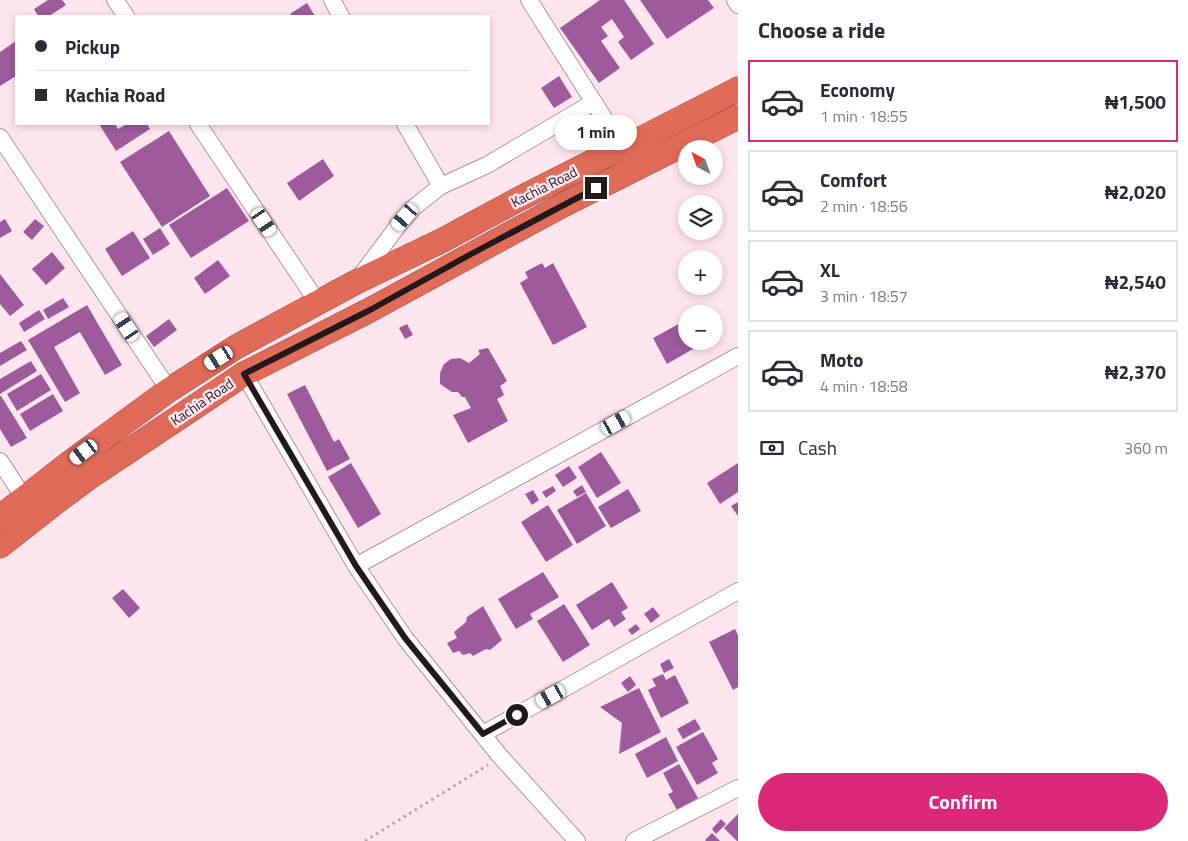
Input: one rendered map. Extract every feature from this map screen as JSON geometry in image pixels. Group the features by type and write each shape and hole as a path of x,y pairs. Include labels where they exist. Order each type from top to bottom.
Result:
{"highway":[{"name":"Kachia Road","path":"0,517 169,390 236,347 356,282 443,240 521,198 738,89"},
{"name":"Kachia Road","path":"0,546 91,476 244,374 370,310 561,206 738,117"},
{"path":"398,262 410,288"}],"street":[{"path":"115,0 125,15"},
{"path":"332,0 340,15"},
{"path":"529,0 623,148"},
{"path":"734,0 738,5"},
{"path":"356,282 413,208 442,186 487,165 594,102"},
{"path":"199,125 318,303"},
{"path":"406,125 442,186"},
{"path":"0,137 169,390"},
{"path":"356,566 738,356"},
{"path":"244,374 356,566 405,638 500,755 577,841"},
{"path":"0,461 24,498"},
{"path":"483,734 738,591"},
{"path":"634,841 738,788"}],"path":[{"path":"365,841 494,761"}],"building":[{"path":"48,0 62,0 66,5 51,15 37,15 34,9"},
{"path":"600,0 624,0 654,44 631,60 618,42 624,37 612,19 601,27 608,36 601,41 620,68 599,83 560,28"},
{"path":"640,0 708,0 714,8 667,39"},
{"path":"307,3 314,15 291,15"},
{"path":"15,42 15,77 0,86 0,52"},
{"path":"559,76 572,97 554,108 541,88"},
{"path":"100,125 116,125 118,129 125,125 148,125 150,129 116,151"},
{"path":"169,131 210,196 162,227 120,162"},
{"path":"323,159 334,176 299,201 287,183"},
{"path":"227,188 249,221 191,258 169,225"},
{"path":"5,219 12,231 0,238 0,222"},
{"path":"35,219 44,226 32,240 23,232"},
{"path":"160,228 170,244 153,255 143,239"},
{"path":"133,231 150,258 122,276 105,249"},
{"path":"52,252 65,268 46,285 32,269"},
{"path":"218,260 230,276 205,294 194,278"},
{"path":"542,263 545,268 553,263 587,327 553,345 520,283 528,278 525,272"},
{"path":"0,274 24,305 10,316 0,304"},
{"path":"63,298 69,307 48,319 43,310"},
{"path":"87,305 122,365 105,375 80,332 54,347 80,393 65,402 28,340"},
{"path":"39,310 45,319 24,332 19,323"},
{"path":"169,319 177,330 154,347 146,336"},
{"path":"407,324 413,335 405,339 399,328"},
{"path":"678,324 678,350 691,350 667,364 653,338"},
{"path":"21,341 27,350 0,366 0,353"},
{"path":"488,348 507,381 500,386 504,395 497,399 508,421 468,443 453,415 471,408 465,397 462,397 458,392 452,392 440,384 440,373 444,364 451,359 460,358 469,363 480,354 478,350"},
{"path":"31,361 37,371 0,394 0,379"},
{"path":"41,374 51,390 17,411 7,394"},
{"path":"305,385 334,442 339,439 350,459 327,471 287,394"},
{"path":"53,394 63,411 30,431 20,414"},
{"path":"0,396 27,438 11,447 0,429"},
{"path":"601,452 621,483 597,498 578,467"},
{"path":"351,463 381,514 358,528 328,477"},
{"path":"738,463 738,492 720,504 707,483"},
{"path":"569,466 577,478 563,487 555,475"},
{"path":"582,485 586,492 577,497 573,491"},
{"path":"553,486 556,491 546,498 542,492"},
{"path":"628,489 641,511 611,528 598,507"},
{"path":"533,490 539,500 532,505 525,494"},
{"path":"586,493 606,526 577,544 557,510"},
{"path":"738,502 738,516 731,506"},
{"path":"548,505 573,545 546,562 521,522"},
{"path":"543,572 559,597 530,614 533,619 516,629 498,599"},
{"path":"612,582 628,608 621,612 626,619 614,627 609,619 592,630 576,605"},
{"path":"123,589 140,608 129,618 112,598"},
{"path":"564,604 590,645 563,662 537,621"},
{"path":"483,606 502,640 490,650 486,649 473,656 470,653 463,655 459,651 453,653 447,643 457,638 454,632 466,622 467,617"},
{"path":"653,607 660,616 651,623 644,614"},
{"path":"636,624 640,629 632,635 628,630"},
{"path":"735,629 738,635 738,687 733,690 709,642"},
{"path":"669,659 674,668 664,673 660,664"},
{"path":"663,674 666,680 675,675 689,703 661,718 648,690 656,686 652,679"},
{"path":"630,676 636,685 628,692 621,683"},
{"path":"639,688 661,732 619,754 622,723 600,707"},
{"path":"695,719 701,729 683,739 677,729"},
{"path":"703,732 718,759 712,763 718,773 697,785 676,747"},
{"path":"666,737 678,761 647,778 635,754"},
{"path":"679,764 698,798 677,810 668,794 673,792 663,773"},
{"path":"738,814 738,841 737,841 724,828"},
{"path":"721,819 726,824 716,834 712,829"},
{"path":"712,833 720,841 705,840"}],"route":[{"path":"517,715 483,734 405,638 356,566 244,374 370,310 596,188"}]}
